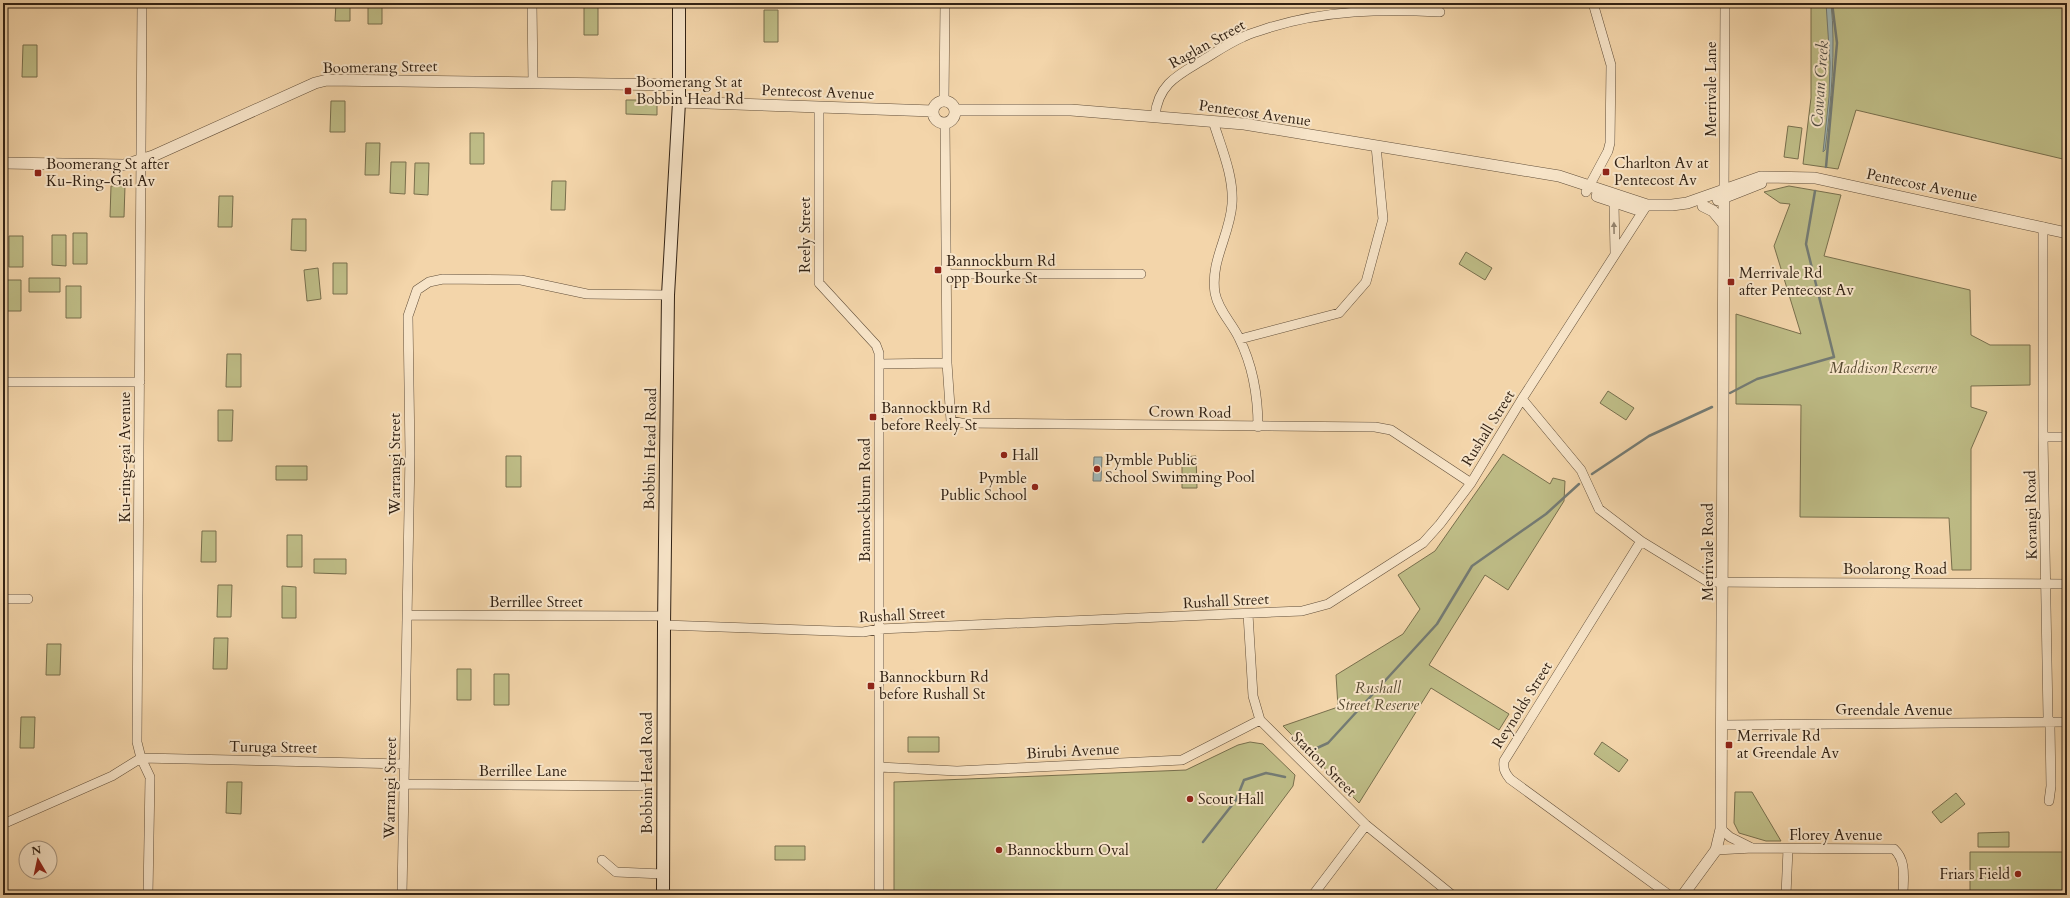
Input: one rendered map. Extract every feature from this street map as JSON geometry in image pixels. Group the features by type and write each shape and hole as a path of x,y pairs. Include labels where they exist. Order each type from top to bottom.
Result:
{"main road":[{"name":"Bobbin Head Road","path":"663,895 664,621 668,295 679,102 679,3"}],"street":[{"name":"Ku-ring-gai Avenue","path":"142,3 137,742 141,758 150,777 148,895"},
{"path":"532,3 532,82"},
{"path":"944,101 945,3"},
{"path":"1587,189 1608,150 1610,137 1611,65 1593,3"},
{"name":"Merrivale Lane","path":"1725,3 1725,194"},
{"name":"Raglan Street","path":"1155,116 1156,102 1168,83 1184,71 1243,37 1279,25 1317,16 1400,6 1440,12"},
{"name":"Boomerang Street","path":"3,163 124,165 141,161 315,83 327,80 679,85"},
{"path":"944,101 952,103 955,110 954,118 945,123 937,120 933,111 937,104 944,101"},
{"name":"Pentecost Avenue","path":"679,102 933,111"},
{"name":"Reely Street","path":"819,107 819,283 876,345 879,364"},
{"name":"Pentecost Avenue","path":"955,110 1071,110 1244,124 1547,176 1645,208 1687,203 1725,194 1770,178 1785,176 1831,180 2067,233"},
{"path":"1213,121 1228,171 1232,203 1229,220 1216,263 1215,289 1219,305 1240,339 1254,381 1258,427"},
{"path":"879,364 947,363 945,123"},
{"path":"1240,339 1339,313 1366,282 1384,219 1376,146"},
{"name":"Pentecost Avenue","path":"1587,189 1614,203 1674,211 1703,206 1725,194"},
{"name":"Merrivale Road","path":"1682,895 1716,850 1721,829 1723,223 1725,194"},
{"path":"1614,203 1615,253"},
{"path":"1703,206 1713,211 1723,223"},
{"name":"Rushall Street","path":"664,621 863,632 879,629 1302,611 1328,604 1423,543 1471,483 1522,399 1645,208"},
{"name":"Korangi Road","path":"2043,227 2043,437 2048,716 2051,786 2049,801"},
{"path":"946,274 1141,274"},
{"name":"Warrangi Street","path":"402,895 410,454 408,316 417,290 429,282 443,279 521,280 587,294 668,295"},
{"name":"Crown Road","path":"947,363 951,421 961,423 1376,427 1391,430 1471,483"},
{"name":"Bannockburn Road","path":"879,364 879,895"},
{"path":"3,382 140,382"},
{"name":"Boolarong Road","path":"1522,399 1581,470 1599,509 1641,542 1708,582 2067,584"},
{"path":"2043,437 2067,437"},
{"name":"Reynolds Street","path":"1641,542 1529,719 1503,765 1510,780 1669,895"},
{"path":"3,599 28,599"},
{"name":"Station Street","path":"1248,614 1253,696 1260,720 1366,825 1452,895"},
{"name":"Berrillee Street","path":"408,615 664,621"},
{"name":"Birubi Avenue","path":"879,767 957,771 1182,760 1260,720"},
{"name":"Greendale Avenue","path":"1722,725 2067,722"},
{"path":"3,824 112,776 141,758"},
{"name":"Turuga Street","path":"141,758 404,764"},
{"name":"Berrillee Lane","path":"404,784 642,786"},
{"path":"1313,895 1366,825"},
{"name":"Florey Avenue","path":"1721,829 1730,837 1753,848"},
{"name":"Florey Avenue","path":"1716,850 1753,848 1894,849 1899,854 1903,865 1903,895"},
{"path":"1786,895 1788,849"},
{"path":"602,860 616,872 663,874"}],"green space":[{"path":"336,3 350,3 350,21 335,21"},
{"path":"368,3 382,3 382,24 368,24"},
{"path":"584,3 598,3 598,35 584,35"},
{"path":"1811,3 2067,3 2067,160 1856,110 1838,169 1803,164 1811,98"},
{"path":"764,10 778,10 778,42 764,42"},
{"path":"23,45 37,45 37,77 22,77"},
{"path":"626,100 657,100 657,115 626,114"},
{"path":"331,101 345,101 345,132 330,132"},
{"path":"1788,126 1802,128 1798,159 1784,157"},
{"path":"470,133 484,133 484,164 470,164"},
{"path":"366,143 380,143 379,175 365,175"},
{"path":"391,162 406,162 405,194 390,193"},
{"path":"415,163 429,163 428,195 414,194"},
{"path":"552,181 566,181 565,210 551,210"},
{"path":"111,186 125,186 124,217 110,217"},
{"name":"Maddison Reserve","path":"1789,186 1841,195 1824,256 1970,290 1971,335 1990,345 2030,345 2030,385 1971,386 1971,407 1987,412 1971,449 1971,570 1952,570 1949,518 1800,517 1801,405 1736,404 1736,314 1801,334 1774,246 1790,204 1780,203 1764,192"},
{"path":"219,196 233,196 232,227 218,227"},
{"path":"292,219 306,219 306,251 291,250"},
{"path":"73,233 87,233 87,264 73,264"},
{"path":"52,235 66,235 66,266 52,265"},
{"path":"9,236 23,236 23,267 9,267"},
{"path":"1466,252 1492,268 1485,280 1459,264"},
{"path":"333,263 347,263 347,294 333,294"},
{"path":"318,268 321,299 307,301 304,270"},
{"path":"29,278 60,278 60,292 29,292"},
{"path":"7,280 21,280 21,311 7,311"},
{"path":"66,286 81,286 81,318 66,318"},
{"path":"227,354 241,354 241,387 226,387"},
{"path":"1608,391 1634,408 1626,420 1600,403"},
{"path":"218,410 233,410 232,441 218,441"},
{"name":"Rushall Street Reserve","path":"1503,454 1550,484 1553,478 1565,481 1564,501 1508,590 1485,575 1429,665 1509,714 1499,730 1431,688 1359,803 1283,726 1338,707 1336,675 1403,634 1420,609 1398,575 1435,551"},
{"path":"506,456 521,456 521,487 506,487"},
{"path":"1196,456 1197,488 1182,488 1182,457"},
{"path":"276,466 307,466 307,480 276,480"},
{"path":"202,531 216,531 216,562 201,562"},
{"path":"287,535 302,535 302,567 287,567"},
{"path":"314,559 346,559 346,574 314,573"},
{"path":"218,585 232,585 231,617 217,617"},
{"path":"282,586 296,587 296,618 282,618"},
{"path":"214,638 228,638 227,669 213,669"},
{"path":"47,644 61,644 60,675 46,675"},
{"path":"457,669 471,669 471,700 457,700"},
{"path":"494,674 509,674 509,705 494,705"},
{"path":"21,717 35,717 34,748 20,748"},
{"path":"908,737 939,737 939,752 908,752"},
{"path":"1250,742 1263,744 1295,775 1293,786 1214,892 1209,895 894,895 894,782 1186,770 1238,745"},
{"path":"1602,742 1628,760 1619,772 1594,754"},
{"path":"227,782 242,782 241,814 226,813"},
{"path":"1735,792 1752,792 1781,841 1766,841 1739,833 1734,823"},
{"path":"1956,793 1965,804 1941,823 1932,812"},
{"path":"2009,832 2009,847 1978,847 1978,833"},
{"path":"775,846 805,846 805,860 775,860"},
{"name":"Friars Field","path":"1970,852 2067,852 2067,895 1970,895"}],"water":[{"path":"1826,3 1831,3 1833,58 1829,114 1825,150 1823,152 1829,97 1830,63"},
{"name":"Pymble Public School Swimming Pool","path":"1094,457 1102,457 1101,481 1093,481"}],"waterway":[{"name":"Cowan Creek","path":"1826,167 1837,43 1832,3"},
{"path":"1730,393 1757,379 1834,357 1806,244 1815,191"},
{"path":"1592,474 1649,436 1712,407"},
{"path":"1306,753 1328,743 1437,624 1472,566 1546,514 1579,484"},
{"path":"1203,842 1236,800 1244,780 1266,773 1285,777"}],"place":[{"name":"Boomerang St at Bobbin Head Rd","path":"628,91"},
{"name":"Charlton Av at Pentecost Av","path":"1606,172"},
{"name":"Boomerang St after Ku-Ring-Gai Av","path":"38,173"},
{"name":"Bannockburn Rd opp Bourke St","path":"938,270"},
{"name":"Merrivale Rd after Pentecost Av","path":"1731,282"},
{"name":"Bannockburn Rd before Reely St","path":"873,417"},
{"name":"Hall","path":"1004,455"},
{"name":"Pymble Public School Swimming Pool","path":"1097,469"},
{"name":"Pymble Public School","path":"1035,487"},
{"name":"Bannockburn Rd before Rushall St","path":"871,686"},
{"name":"Merrivale Rd at Greendale Av","path":"1729,745"},
{"name":"Scout Hall","path":"1190,799"},
{"name":"Bannockburn Oval","path":"999,850"},
{"name":"Friars Field","path":"2018,874"}]}
